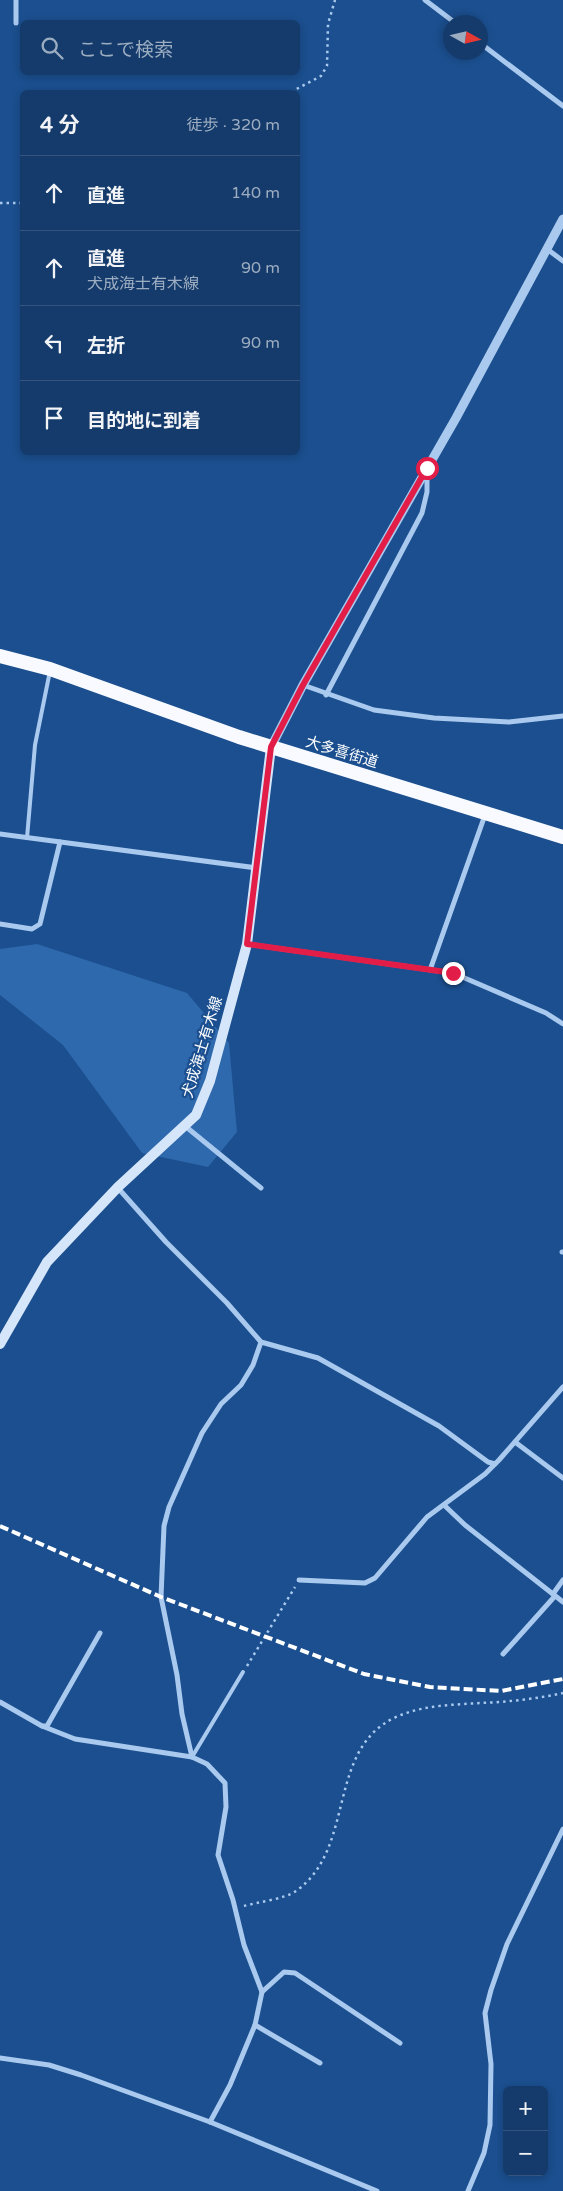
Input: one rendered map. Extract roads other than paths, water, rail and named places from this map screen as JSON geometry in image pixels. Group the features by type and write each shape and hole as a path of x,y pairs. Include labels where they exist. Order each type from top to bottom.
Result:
{"highway":[{"name":"大多喜街道","path":"0,656 50,669 271,747 563,837"}],"main road":[{"name":"犬成海士有木線","path":"0,1344 47,1262 118,1187 196,1116 210,1081 247,944 271,747"}],"street":[{"path":"16,0 16,23"},
{"path":"425,0 445,15"},
{"path":"488,49 563,106"},
{"path":"271,747 303,685 427,468 563,219"},
{"path":"547,249 563,261"},
{"path":"326,695 422,513 427,492 427,468"},
{"path":"303,685 326,695 374,710 434,718 509,722 563,716"},
{"path":"430,970 486,814"},
{"path":"0,834 257,868"},
{"path":"0,924 32,929 40,924 60,842"},
{"path":"247,944 453,973 546,1013 563,1024"},
{"path":"185,1126 261,1188"},
{"path":"118,1187 166,1242 227,1303 261,1342 318,1358 440,1426 478,1456 495,1464"},
{"path":"192,1757 182,1714 177,1676 161,1597 164,1526 169,1507 202,1433 221,1404 245,1378 254,1365 261,1342"},
{"path":"299,1580 365,1583 375,1578 403,1542 427,1517 485,1474 563,1387"},
{"path":"515,1442 563,1478"},
{"path":"444,1505 465,1525 563,1602"},
{"path":"503,1654 554,1595 563,1580"},
{"path":"42,1726 51,1722 88,1650 100,1633"},
{"path":"0,1702 42,1726 75,1739 192,1757 207,1764 226,1784 226,1808 218,1855 244,1945 262,1992 255,2024 230,2085 210,2122"},
{"path":"468,2191 484,2153 490,2125 491,2064 485,2014 490,1990 507,1944 563,1829"},
{"path":"262,1992 284,1972 295,1972 400,2044"},
{"path":"255,2024 320,2063"},
{"path":"0,2058 49,2065 210,2122 377,2191"}],"lane":[{"path":"27,838 35,746 50,669"},
{"path":"192,1757 243,1672"}],"railway":[{"path":"0,1526 161,1597 364,1674 430,1687 501,1691 563,1679"}]}
